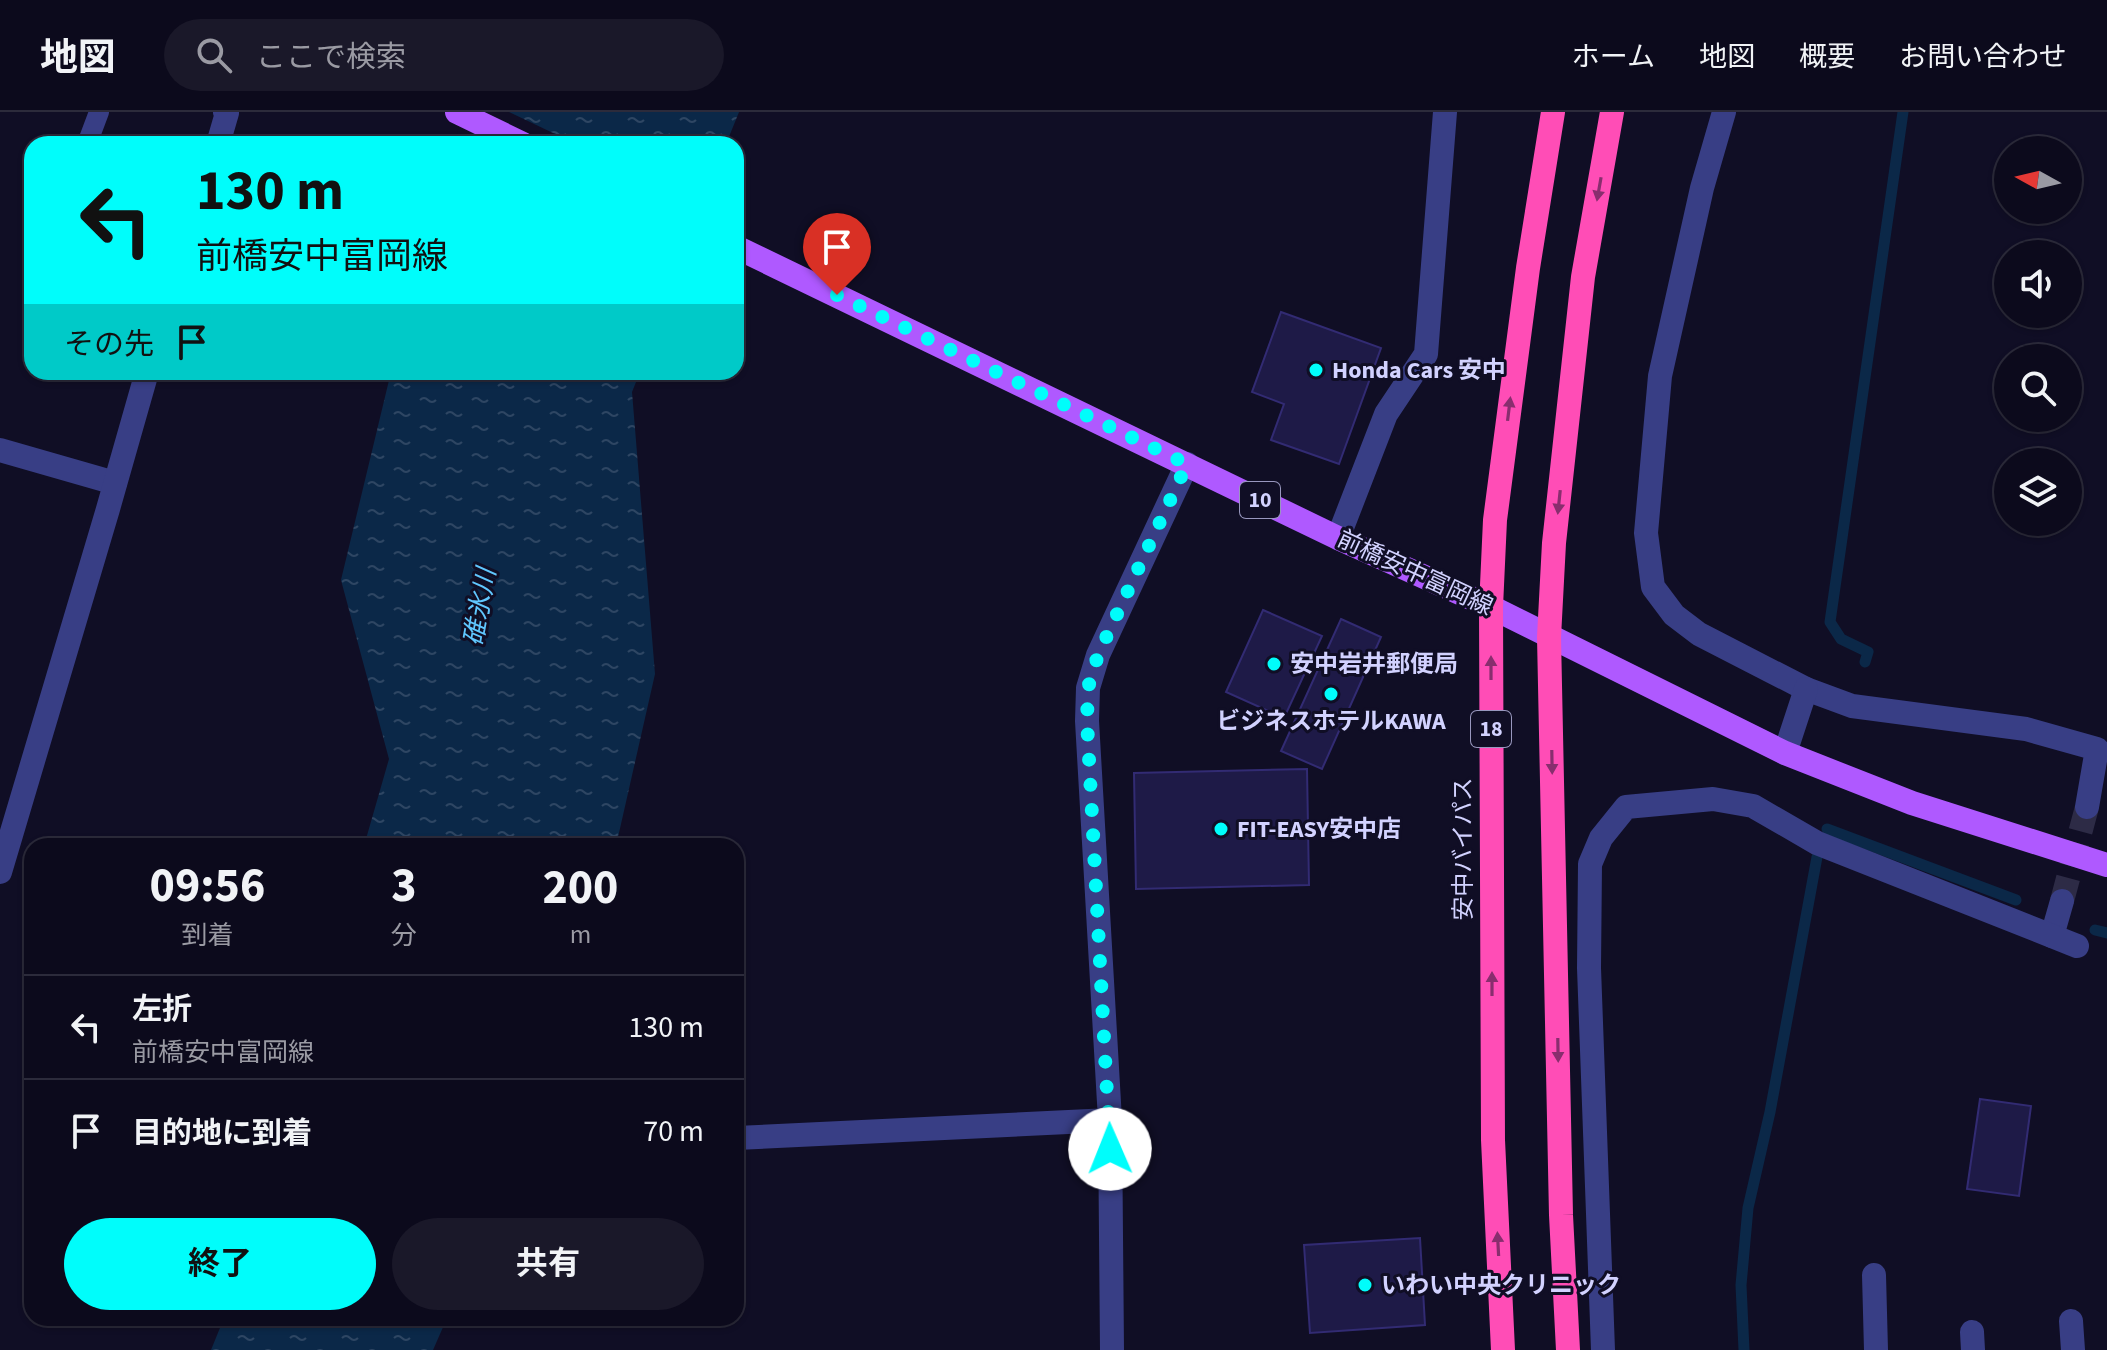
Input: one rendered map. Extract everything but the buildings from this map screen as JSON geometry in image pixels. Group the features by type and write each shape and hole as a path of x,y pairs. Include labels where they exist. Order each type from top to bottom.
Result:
{"highway":[{"name":"安中バイパス","path":"1503,1350 1493,1140 1491,607 1495,520 1528,268 1553,112"},
{"path":"1568,1350 1561,1215 1549,637 1554,543 1583,277 1612,112"}],"main road":[{"path":"457,112 506,136"},
{"name":"前橋安中富岡線","path":"744,251 1338,538 1491,607 1785,753 1912,803 2107,865"}],"street":[{"path":"220,136 225,112"},
{"path":"1338,538 1386,414 1426,354 1445,112"},
{"path":"1724,112 1702,188 1660,376 1646,533 1653,587 1674,615 1699,634 1806,689 1852,706 2026,729 2097,749 2087,807"},
{"path":"0,872 145,380"},
{"path":"0,450 115,483"},
{"path":"1112,1350 1110,1120 1087,721 1088,688 1098,655 1187,464"},
{"path":"1785,753 1806,689"},
{"path":"1603,1350 1589,968 1590,864 1601,838 1626,807 1713,799 1753,806 1817,843 2077,946"},
{"path":"2052,936 2062,901"},
{"path":"1555,910 1589,912"},
{"path":"744,1138 1110,1120"},
{"path":"1874,1275 1876,1350"},
{"path":"2071,1321 2073,1350"}],"lane":[{"path":"90,136 99,112"}],"water":[{"path":"467,112 739,112 729,136 460,136"},
{"name":"碓氷川","path":"389,380 637,380 632,392 655,674 618,838 366,838 389,759 341,580"},
{"path":"221,1326 444,1326 433,1350 211,1350"}],"pier":[{"path":"463,112 509,112 559,136 456,136"}],"waterway":[{"path":"1865,662 1868,652 1841,639 1830,622 1903,112"},
{"path":"1827,829 2016,900"},
{"path":"1744,1350 1741,1285 1748,1208 1770,1112 1817,857"},
{"path":"2095,930 2107,933"}],"tunnel":[{"path":"2062,901 2087,807"}],"place":[{"name":"Honda Cars 安中","path":"1316,370"},
{"name":"安中岩井郵便局","path":"1274,664"},
{"name":"ビジネスホテルKAWA","path":"1331,694"},
{"name":"FIT-EASY安中店","path":"1221,829"},
{"name":"いわい中央クリニック","path":"1365,1285"}],"route":[{"path":"837,295 1187,464 1098,655 1088,688 1087,721 1110,1149"}]}
